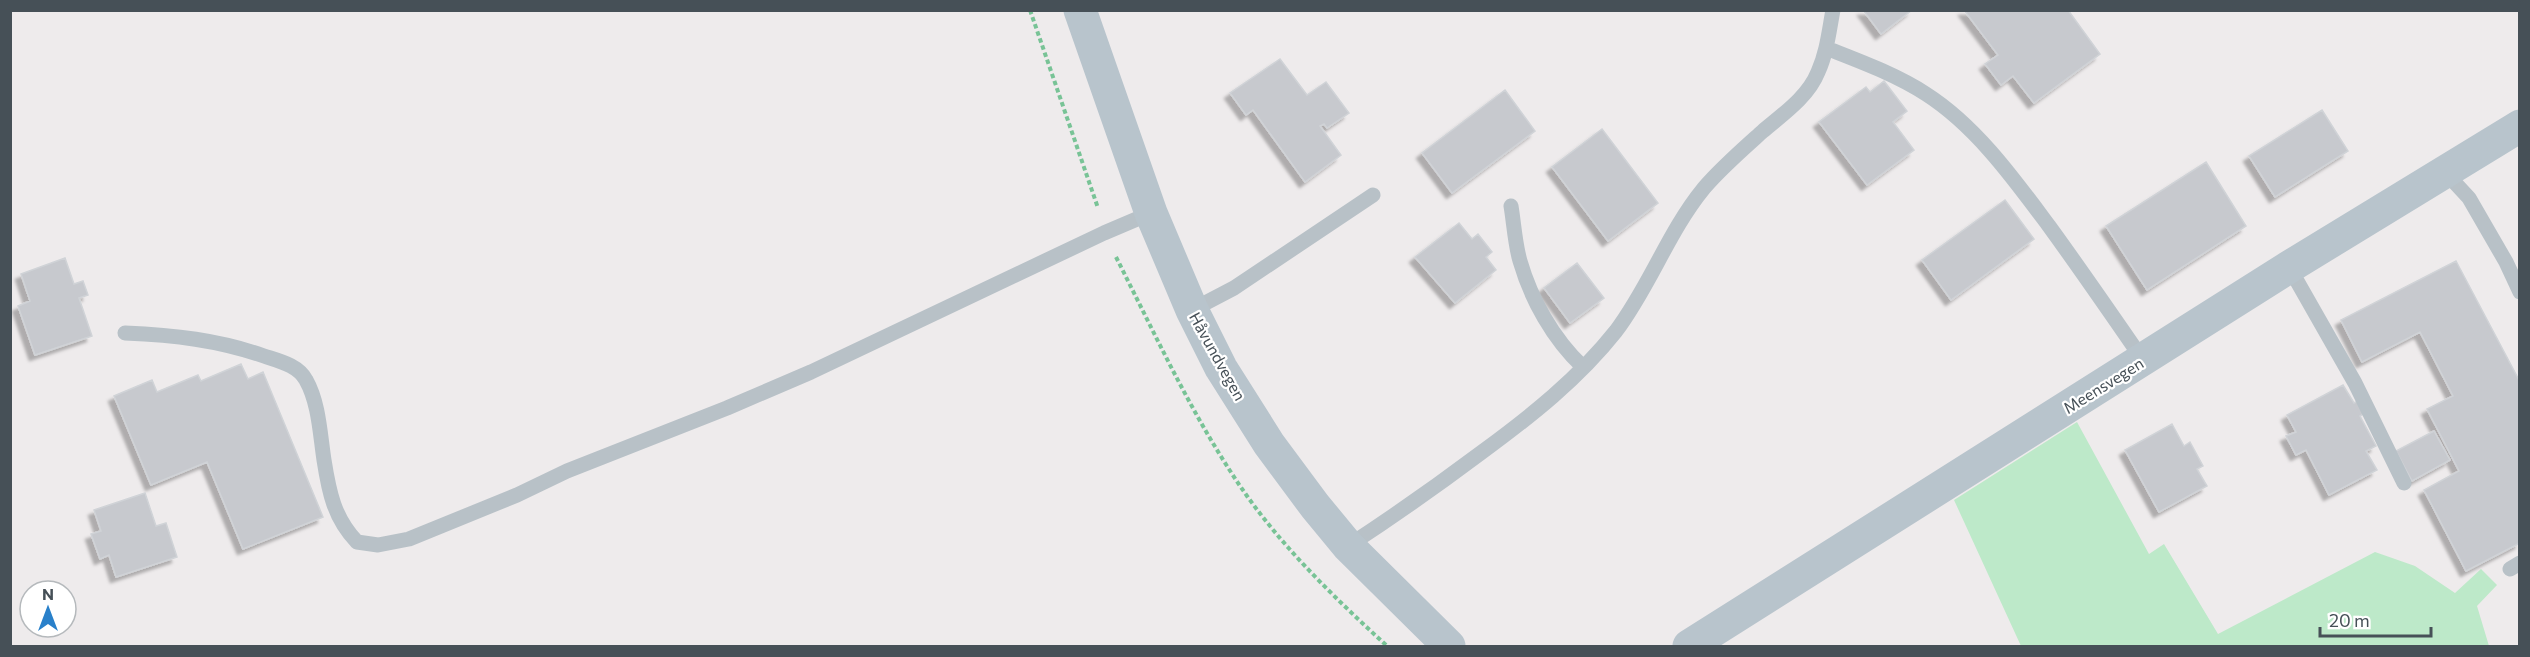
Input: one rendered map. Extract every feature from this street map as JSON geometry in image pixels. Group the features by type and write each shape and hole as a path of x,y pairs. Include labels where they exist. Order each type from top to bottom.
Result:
{"street":[{"name":"Håvundvegen","path":"1080,10 1151,213 1192,310 1221,368 1269,444 1315,506 1348,546 1449,646"},
{"name":"Meensvegen","path":"1689,646 2289,267 2520,126"}],"lane":[{"path":"1348,546 1420,498 1526,420 1561,391 1616,331 1641,293 1682,218 1705,187 1750,142 1798,101 1817,74 1826,48 1833,10"},
{"path":"1826,48 1868,65 1924,93 1951,112 2017,182 2096,290 2143,360"},
{"path":"2444,171 2469,198 2506,262 2520,292"},
{"path":"1192,310 1234,288 1373,195"},
{"path":"1511,206 1519,259 1535,302 1571,356 1583,367"},
{"path":"125,333 177,335 231,344 291,365 306,378 314,401 330,499 344,529 357,542 378,545 409,539 518,495 567,471 811,372 1104,232 1151,213"},
{"path":"2289,267 2355,383 2404,483"}],"green space":[{"path":"2077,422 2149,554 2164,544 2218,634 2375,552 2415,566 2455,593 2481,569 2497,585 2477,606 2489,646 2021,646 1954,500"}],"building":[{"path":"1863,10 1912,10 1881,34"},
{"path":"1964,10 2068,10 2100,54 2034,103 2013,76 2001,85 1985,64 1998,55"},
{"path":"1280,59 1307,95 1326,82 1349,113 1327,128 1324,124 1320,126 1341,155 1305,182 1253,110 1246,115 1230,93"},
{"path":"1884,81 1907,111 1893,122 1914,150 1867,185 1819,122 1866,87 1870,92"},
{"path":"1505,90 1535,131 1452,193 1422,153"},
{"path":"2322,110 2348,151 2275,197 2249,156"},
{"path":"1602,129 1658,203 1608,241 1552,167"},
{"path":"2206,162 2246,226 2147,290 2106,226"},
{"path":"2005,200 2034,239 1951,300 1922,260"},
{"path":"1459,223 1472,239 1478,234 1492,252 1486,257 1496,270 1455,303 1415,257"},
{"path":"65,258 74,284 83,281 88,295 79,298 92,336 35,355 18,306 30,301 21,274"},
{"path":"2456,261 2520,382 2520,543 2466,571 2424,490 2459,471 2427,409 2453,396 2420,332 2362,362 2341,320"},
{"path":"1577,263 1604,298 1570,323 1544,288"},
{"path":"241,364 248,379 263,372 323,517 243,549 207,462 151,485 114,396 152,380 157,392 198,375 201,381"},
{"path":"2343,385 2354,403 2358,401 2365,413 2360,416 2376,446 2366,451 2377,470 2329,495 2306,450 2296,455 2286,436 2296,432 2287,415"},
{"path":"2172,424 2184,446 2190,442 2203,466 2197,469 2207,486 2159,512 2125,450"},
{"path":"2434,431 2450,460 2412,481 2396,451"},
{"path":"145,493 156,526 166,523 177,557 116,577 109,555 100,559 91,534 101,531 94,510"}]}
